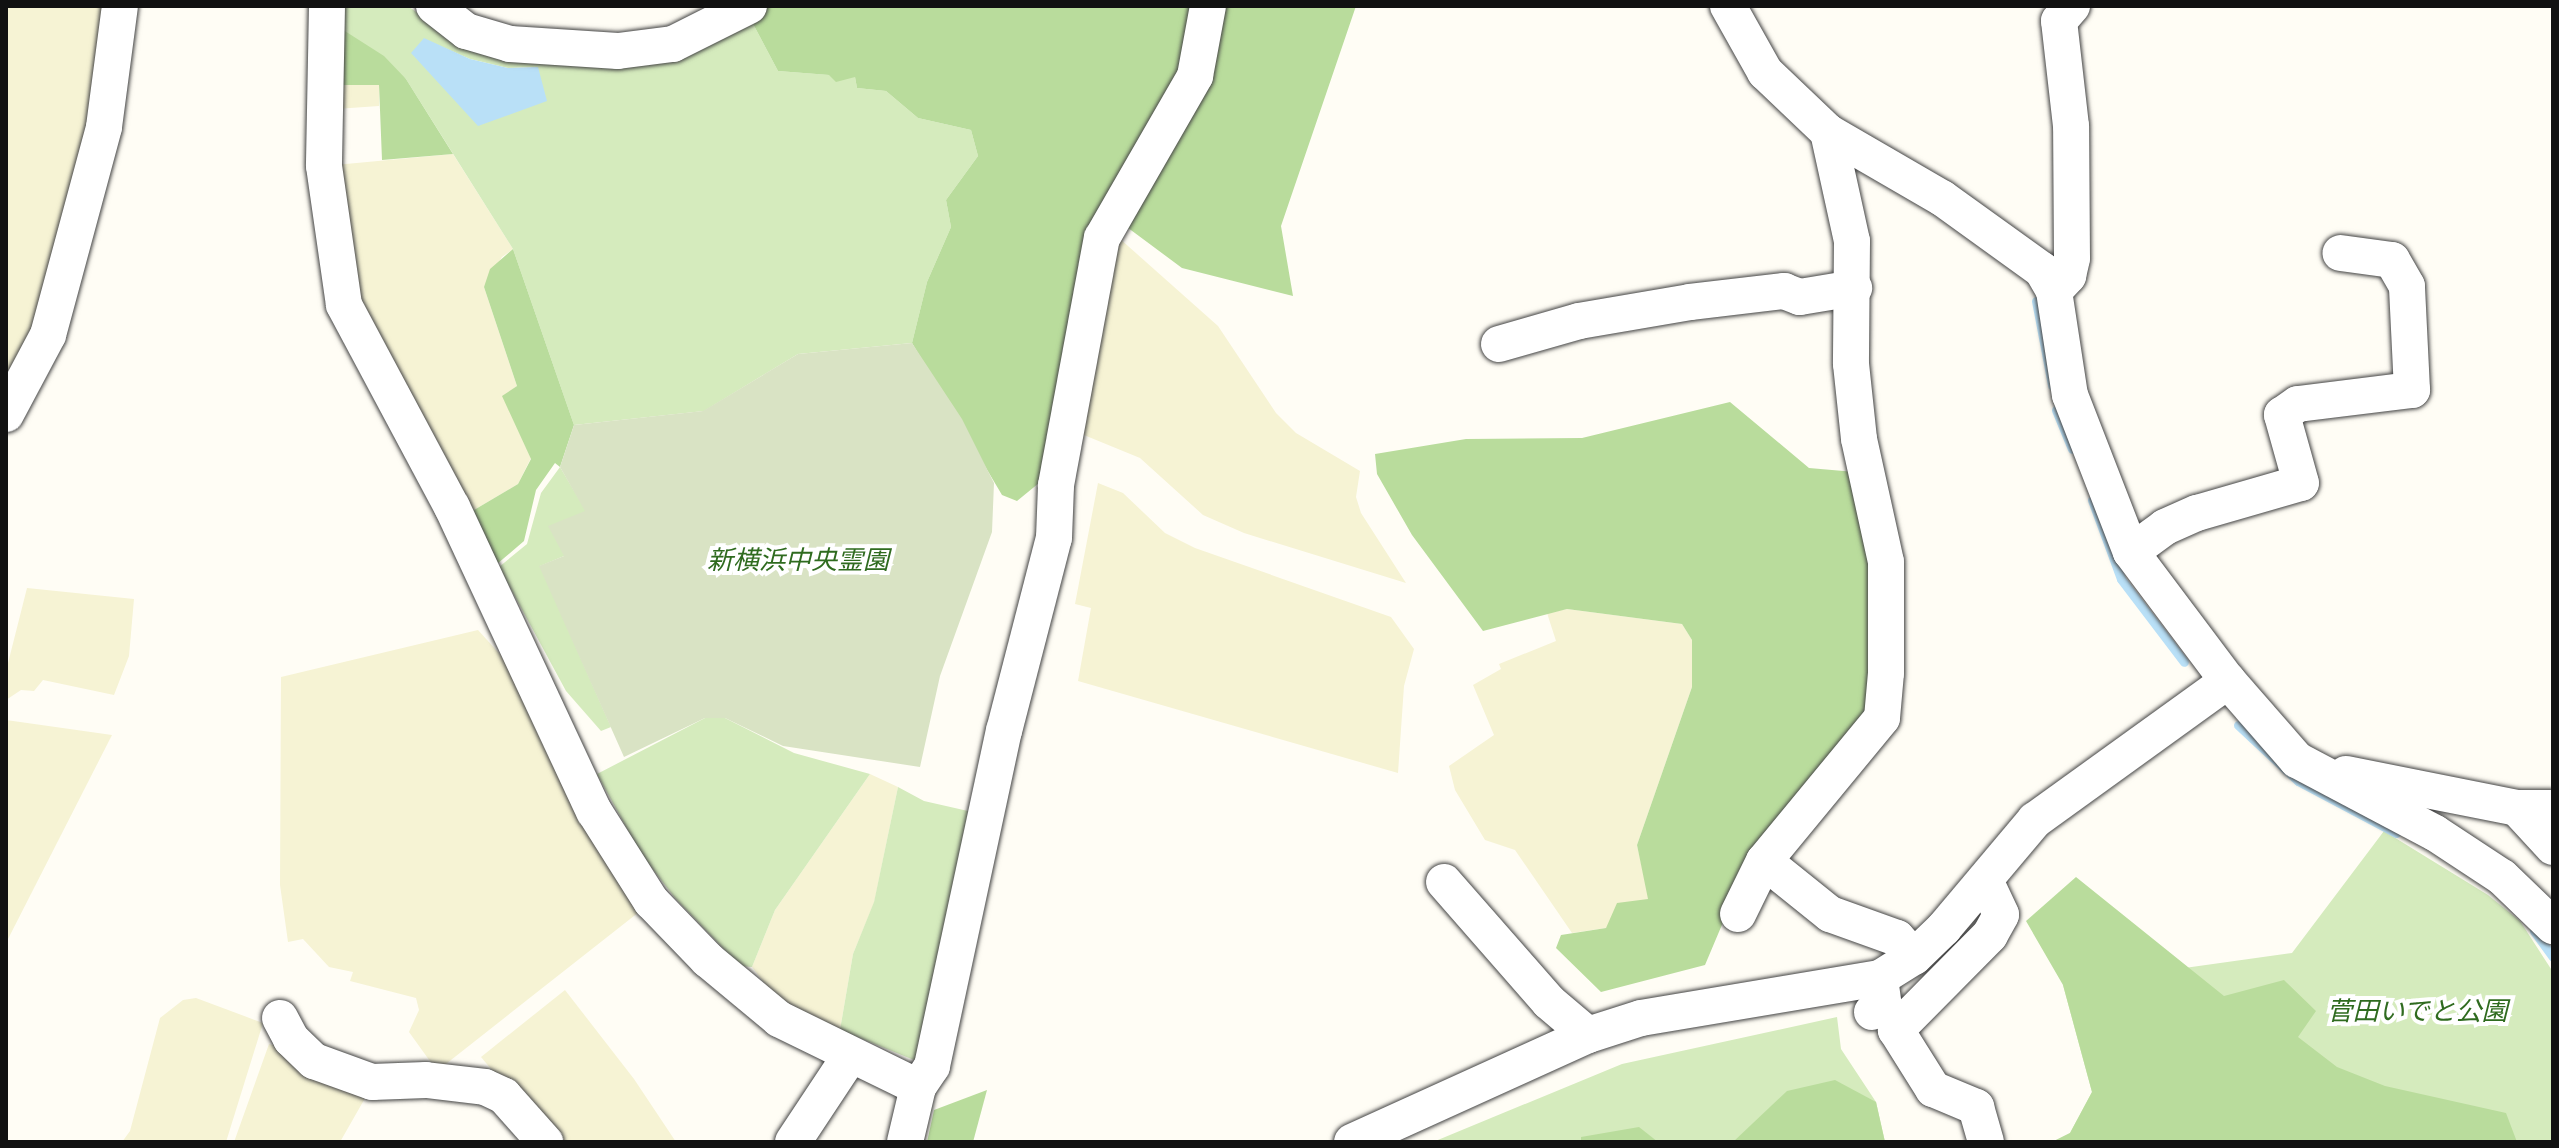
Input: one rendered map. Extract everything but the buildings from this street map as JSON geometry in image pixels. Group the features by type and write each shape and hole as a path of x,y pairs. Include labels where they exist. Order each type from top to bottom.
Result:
{"street":[{"path":"6,414 48,335 104,127 120,6"},
{"path":"327,6 324,166 344,305 452,507 594,811 651,901 708,960 779,1019 918,1087"},
{"path":"434,6 466,31 510,44 618,51 673,44 749,6"},
{"path":"905,1142 918,1087 932,1066 1004,731 1054,538 1056,485 1102,238 1195,76 1208,6"},
{"path":"1728,6 1765,72 1828,132 1942,198 2042,270 2054,291 2070,395 2131,552 2228,681 2297,760 2480,862 2553,926"},
{"path":"2054,291 2068,276 2072,258 2071,126 2059,21 2072,6"},
{"path":"1738,914 1764,861 1882,718 1886,562 1859,439 1851,364 1852,241 1828,132"},
{"path":"2131,552 2165,527 2197,513 2301,483 2282,415 2298,404 2412,390 2407,286 2392,260 2340,253"},
{"path":"1499,344 1579,321 1690,302 1784,291 1800,297 1854,288"},
{"path":"1352,1142 1588,1035 1641,1018 1876,995 1985,880 2035,820 2228,681"},
{"path":"2321,773 2347,774 2517,808 2553,808"},
{"path":"2517,808 2553,847"},
{"path":"1764,861 1830,914 1897,938 1914,957"},
{"path":"1985,880 2001,915 1990,935 1896,1030 1933,1089 1976,1107 1986,1142"},
{"path":"1444,882 1549,1002 1588,1035"},
{"path":"280,1018 291,1039 314,1061 372,1082 426,1080 485,1087 504,1096 545,1142"},
{"path":"793,1142 850,1056"}],"shaded area":[{"path":"6,6 109,6 59,273 6,386"},
{"path":"333,85 379,85 379,106 336,109"},
{"path":"453,154 513,249 502,257 484,287 517,386 503,397 531,458 518,484 469,513 351,298 335,165"},
{"path":"1119,238 1218,326 1276,413 1296,433 1360,471 1356,497 1361,513 1406,583 1244,533 1203,515 1140,458 1079,433"},
{"path":"1098,483 1123,493 1165,533 1195,548 1391,617 1414,649 1404,686 1398,773 1078,681 1091,608 1075,604"},
{"path":"27,588 134,599 129,656 114,695 43,680 34,691 21,690 6,700 6,671"},
{"path":"1567,609 1682,624 1692,640 1692,687 1637,845 1649,899 1606,928 1572,933 1515,850 1485,840 1455,790 1449,766 1494,735 1473,685 1501,669 1499,664 1556,641 1547,613"},
{"path":"478,630 507,662 581,820 639,912 437,1071 409,1032 419,1010 416,998 350,981 353,972 329,967 303,939 288,942 280,885 281,677"},
{"path":"6,720 112,735 6,943"},
{"path":"870,774 898,787 874,903 853,954 840,1030 780,1004 752,967 775,910"},
{"path":"565,990 634,1079 676,1142 552,1142 481,1057"},
{"path":"196,998 263,1023 226,1142 122,1142 130,1131 160,1018 183,1000"},
{"path":"269,1044 287,1049 297,1070 368,1093 340,1142 234,1142"}],"green space":[{"path":"341,6 408,6 449,36 500,54 751,20 778,71 855,77 857,88 886,91 918,118 971,130 978,156 946,200 951,227 927,282 912,343 798,354 704,411 574,425 513,249 406,79 337,26","holes":["424,39 470,59 508,68 538,67 479,125"]},
{"path":"737,6 1356,6 1281,226 1293,296 1182,268 1108,213 1050,474 1017,501 1002,495 912,343 927,282 951,227 946,200 978,156 971,130 918,118 886,91 857,88 855,77 836,82 829,75 778,71 751,20"},
{"path":"337,26 384,56 406,79 453,154 382,160 379,85 333,85"},
{"path":"513,249 574,425 560,467 555,463 536,490 524,541 497,564 469,513 518,484 531,459 502,396 517,386 484,287 490,269"},
{"name":"新横浜中央霊園","path":"912,343 962,419 994,483 992,532 940,676 920,767 783,746 725,718 705,718 624,757 539,566 564,556 548,526 585,511 560,467 574,425 703,411 798,354"},
{"path":"1730,402 1809,468 1855,472 1881,563 1872,723 1751,856 1705,965 1601,992 1556,948 1561,935 1606,928 1617,903 1648,899 1637,845 1692,687 1692,640 1682,624 1567,609 1483,631 1412,535 1377,474 1375,454 1466,439 1582,438"},
{"path":"560,467 586,511 564,556 540,566 611,727 601,731 566,691 499,567 527,544 541,493"},
{"path":"705,718 725,718 794,753 870,774 775,910 752,967 740,966 675,898 641,854 597,774"},
{"path":"898,787 924,801 968,811 924,1048 914,1060 840,1030 853,954 874,902"},
{"name":"菅田いでと公園","path":"2384,831 2488,895 2520,921 2553,972 2553,1142 2052,1142 2070,1133 2092,1092 2063,985 2292,953"},
{"path":"2076,877 2224,996 2284,980 2316,1011 2298,1037 2337,1067 2385,1086 2506,1113 2517,1142 2052,1142 2070,1133 2092,1092 2063,985 2026,921"},
{"path":"1837,1017 1841,1049 1876,1102 1885,1142 1433,1142 1622,1064"},
{"path":"1835,1080 1876,1102 1885,1142 1733,1142 1787,1091"},
{"path":"987,1090 973,1142 927,1142 934,1110"},
{"path":"1639,1127 1658,1142 1581,1142 1581,1137"}],"water":[{"path":"424,38 470,59 508,68 538,67 547,101 478,126 411,53"}],"waterway":[{"path":"2036,301 2052,385"},
{"path":"2056,410 2072,449"},
{"path":"2092,500 2121,579 2184,662"},
{"path":"2238,725 2298,781 2396,833"},
{"path":"2534,931 2553,957"}]}
